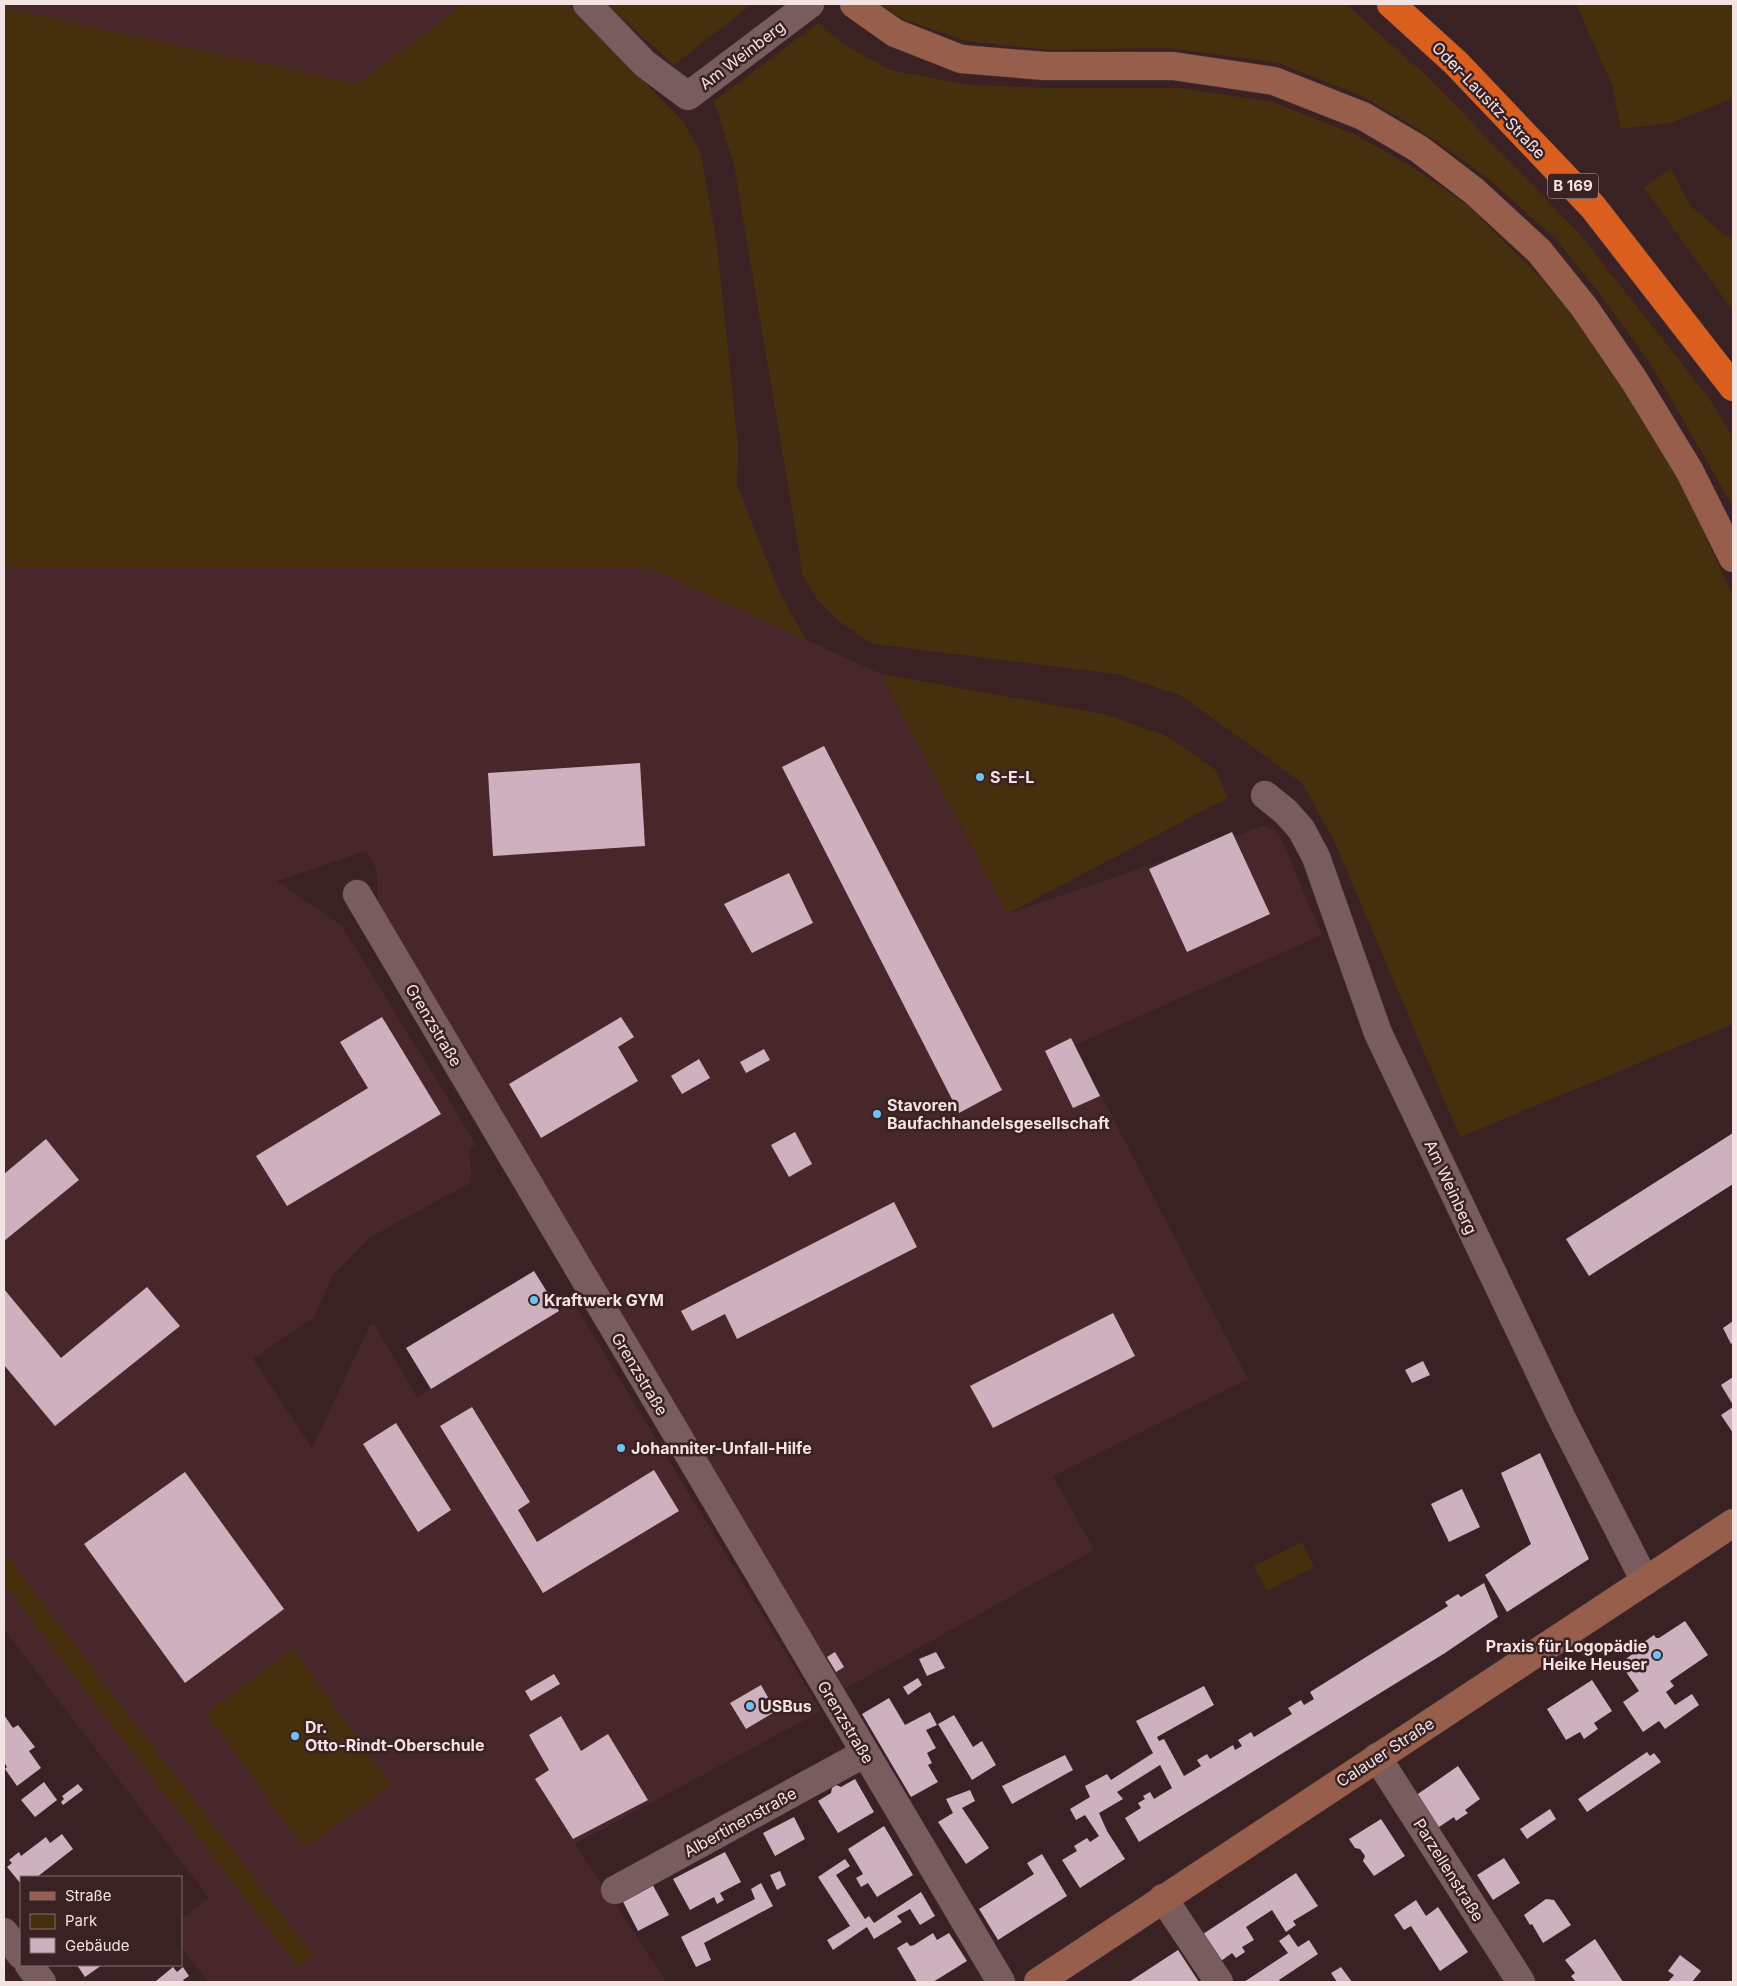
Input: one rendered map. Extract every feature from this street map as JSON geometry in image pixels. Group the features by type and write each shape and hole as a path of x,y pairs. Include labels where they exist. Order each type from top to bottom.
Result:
{"highway":[{"name":"Oder-Lausitz-Straße","path":"1391,4 1456,63 1593,207 1733,386"}],"street":[{"name":"Am Weinberg","path":"587,4 644,64 688,96 810,4"},
{"path":"854,4 895,33 961,58 1045,66 1173,66 1274,82 1362,116 1419,149 1474,191 1539,251 1584,307 1634,380 1689,470 1733,558"},
{"name":"Am Weinberg","path":"1265,795 1286,812 1301,829 1316,857 1378,1033 1563,1421 1644,1581"},
{"name":"Grenzstraße","path":"357,894 1001,1982"},
{"name":"Calauer Straße","path":"1038,1982 1733,1524"},
{"name":"Albertinenstraße","path":"615,1890 865,1753"},
{"name":"Parzellenstraße","path":"1377,1757 1521,1982"},
{"path":"1163,1898 1219,1982"},
{"path":"4,1932 20,1954"}],"shaded area":[{"path":"4,4 463,4 357,84 4,8"},
{"path":"4,567 647,567 881,674 1007,914 1266,825 1279,834 1322,935 1075,1045 1248,1379 1053,1476 1094,1550 845,1689 378,910 377,870 366,851 277,881 342,926 476,1144 469,1149 472,1182 369,1238 333,1275 314,1317 253,1359 312,1448 369,1327 374,1324 417,1397 573,1302 821,1711 575,1844 667,1982 208,1982 182,1948 182,1918 209,1898 4,1629"}],"green space":[{"path":"463,4 568,4 684,122 701,154 717,244 738,445 737,485 779,591 806,640 647,567 4,567 4,8 357,84"},
{"path":"606,4 752,4 674,65"},
{"path":"880,4 1346,4 1429,78 1578,232 1709,398 1733,437 1733,507 1652,366 1602,297 1556,239 1486,177 1426,134 1364,97 1278,63 1168,48 1049,50 966,41 900,18"},
{"path":"1576,4 1733,4 1733,99 1671,123 1621,129 1612,85"},
{"path":"818,23 843,44 890,70 969,85 1052,88 1181,88 1273,102 1356,135 1411,166 1466,204 1544,281 1591,337 1680,482 1733,595 1733,1024 1460,1137 1335,843 1302,783 1182,696 1117,674 872,644 840,622 816,598 802,574 734,165 714,101"},
{"path":"1671,168 1691,207 1728,237 1733,236 1733,311 1644,188"},
{"path":"881,674 1104,714 1169,737 1217,771 1227,798 1007,914"},
{"path":"1302,1542 1314,1567 1267,1591 1254,1566"},
{"path":"4,1553 313,1955 298,1967 4,1585"},
{"path":"293,1649 391,1785 304,1848 206,1713"}],"building":[{"path":"824,746 1002,1090 959,1113 782,767"},
{"path":"640,763 645,846 493,856 488,773"},
{"path":"1232,832 1270,914 1187,952 1149,869"},
{"path":"789,873 813,923 752,953 724,904"},
{"path":"382,1017 441,1114 287,1206 256,1156 368,1088 340,1042"},
{"path":"621,1017 634,1037 618,1047 638,1081 541,1138 509,1084"},
{"path":"1071,1038 1100,1096 1073,1108 1045,1051"},
{"path":"764,1049 770,1060 746,1073 740,1062"},
{"path":"699,1059 710,1078 682,1094 671,1076"},
{"path":"795,1132 812,1164 789,1177 771,1145"},
{"path":"1733,1133 1733,1184 1589,1276 1566,1239"},
{"path":"46,1139 79,1180 4,1241 4,1174"},
{"path":"894,1202 917,1247 737,1339 725,1314 692,1331 681,1311"},
{"path":"534,1271 559,1311 431,1389 406,1348"},
{"path":"147,1287 180,1326 55,1426 4,1365 4,1289 61,1358"},
{"path":"1113,1313 1135,1356 993,1428 970,1386"},
{"path":"1733,1321 1733,1342 1731,1344 1723,1328"},
{"path":"1423,1361 1430,1375 1412,1383 1405,1370"},
{"path":"1733,1377 1733,1405 1721,1385"},
{"path":"472,1407 530,1502 518,1510 537,1542 654,1470 679,1511 543,1593 440,1426"},
{"path":"1733,1407 1733,1433 1721,1415"},
{"path":"396,1423 451,1510 418,1532 363,1444"},
{"path":"1540,1453 1589,1559 1507,1612 1485,1575 1531,1544 1501,1473"},
{"path":"185,1472 284,1609 185,1683 84,1544"},
{"path":"1462,1489 1480,1527 1449,1542 1431,1504"},
{"path":"1484,1583 1498,1617 1445,1653 1139,1842 1125,1818 1141,1808 1138,1803 1145,1799 1143,1796 1150,1792 1154,1799 1172,1788 1160,1765 1117,1792 1123,1799 1099,1813 1107,1831 1125,1859 1080,1888 1062,1860 1077,1851 1074,1846 1087,1838 1090,1842 1099,1836 1085,1815 1076,1820 1070,1809 1090,1797 1085,1786 1107,1774 1111,1780 1153,1753 1136,1721 1204,1686 1214,1705 1157,1737 1159,1741 1164,1739 1184,1776 1201,1766 1197,1760 1207,1754 1210,1759 1233,1745 1235,1750 1242,1746 1238,1740 1251,1732 1254,1737 1292,1714 1288,1708 1301,1700 1304,1705 1314,1699 1310,1692 1448,1606 1445,1602 1458,1594 1461,1597"},
{"path":"1685,1621 1708,1655 1670,1681 1674,1686 1666,1692 1675,1705 1692,1694 1699,1705 1665,1729 1659,1721 1643,1732 1623,1702 1639,1691 1620,1663 1641,1648 1643,1646 1641,1644 1654,1635 1656,1638 1659,1638"},
{"path":"835,1652 844,1667 836,1672 827,1657"},
{"path":"936,1652 945,1668 927,1676 919,1659"},
{"path":"554,1674 560,1684 531,1701 525,1691"},
{"path":"918,1678 922,1685 908,1695 903,1687"},
{"path":"1592,1680 1612,1711 1594,1723 1598,1729 1584,1739 1580,1732 1566,1740 1547,1709"},
{"path":"761,1685 776,1711 746,1729 730,1703"},
{"path":"889,1698 905,1725 930,1712 937,1725 926,1730 936,1748 927,1753 932,1763 928,1765 938,1782 911,1797 862,1714"},
{"path":"4,1715 13,1728 18,1725 35,1747 29,1751 41,1768 17,1786 5,1769 7,1767 4,1762"},
{"path":"954,1715 973,1747 982,1741 996,1765 972,1780 938,1724"},
{"path":"561,1716 581,1751 608,1734 648,1800 573,1839 535,1779 549,1770 529,1735"},
{"path":"1647,1752 1650,1756 1654,1753 1661,1762 1587,1812 1578,1799"},
{"path":"1065,1755 1073,1770 1012,1804 1002,1786"},
{"path":"1458,1766 1480,1799 1465,1810 1468,1813 1456,1821 1454,1817 1436,1829 1415,1796"},
{"path":"855,1779 874,1812 838,1833 818,1801 831,1793 832,1788 836,1785 841,1787"},
{"path":"44,1782 57,1800 35,1817 21,1800"},
{"path":"78,1784 83,1790 63,1805 61,1802 64,1799 62,1796"},
{"path":"970,1790 975,1801 962,1808 989,1848 966,1864 938,1822 953,1813 946,1799"},
{"path":"1550,1809 1556,1819 1527,1839 1520,1829"},
{"path":"794,1817 805,1839 775,1856 763,1833"},
{"path":"1381,1819 1405,1856 1374,1876 1363,1861 1365,1856 1360,1849 1355,1848 1349,1839"},
{"path":"884,1826 913,1875 877,1897 868,1883 861,1887 856,1878 863,1874 848,1849"},
{"path":"62,1834 73,1849 38,1876 20,1876 20,1883 7,1867 12,1863 9,1860 19,1852 21,1856 46,1837 50,1843"},
{"path":"725,1852 741,1882 720,1893 724,1900 717,1904 714,1897 690,1910 673,1879"},
{"path":"1042,1854 1067,1896 998,1940 979,1909 1034,1874 1027,1863"},
{"path":"1504,1858 1520,1883 1493,1900 1477,1875"},
{"path":"845,1859 850,1866 836,1875 865,1919 869,1916 874,1923 921,1892 935,1916 920,1925 910,1909 897,1916 902,1922 874,1939 867,1927 833,1950 827,1940 850,1926 818,1877"},
{"path":"780,1871 786,1885 777,1890 770,1875"},
{"path":"1296,1873 1318,1906 1293,1921 1296,1925 1286,1932 1272,1910 1246,1927 1254,1940 1242,1947 1245,1952 1236,1958 1232,1953 1221,1961 1203,1934"},
{"path":"650,1880 669,1915 638,1931 620,1896"},
{"path":"761,1883 773,1906 704,1943 711,1960 696,1967 681,1937 755,1899 751,1889"},
{"path":"1546,1899 1554,1900 1571,1925 1543,1943 1532,1924 1530,1925 1524,1915"},
{"path":"1416,1900 1426,1916 1438,1907 1468,1952 1440,1971 1411,1926 1404,1930 1394,1915"},
{"path":"933,1933 937,1940 949,1933 967,1961 933,1982 917,1982 897,1948 907,1942 910,1946 914,1945"},
{"path":"1289,1934 1298,1947 1309,1940 1318,1954 1279,1980 1281,1982 1244,1982 1288,1953 1279,1941"},
{"path":"1595,1939 1623,1982 1576,1982 1571,1976 1575,1973 1565,1960"},
{"path":"1178,1950 1199,1982 1129,1982"},
{"path":"1680,1955 1701,1971 1692,1982 1668,1982 1674,1975 1668,1971"},
{"path":"78,1966 101,1966 85,1977"},
{"path":"173,1967 177,1972 183,1967 189,1976 183,1980 185,1982 156,1981"},
{"path":"1341,1967 1352,1982 1337,1982 1331,1973"}],"place":[{"name":"S-E-L","path":"980,777"},
{"name":"Stavoren Baufachhandelsgesellschaft","path":"877,1114"},
{"name":"Kraftwerk GYM","path":"534,1300"},
{"name":"Johanniter-Unfall-Hilfe","path":"621,1448"},
{"name":"Praxis für Logopädie Heike Heuser","path":"1657,1655"},
{"name":"USBus","path":"750,1706"},
{"name":"Dr. Otto-Rindt-Oberschule","path":"295,1736"}]}
